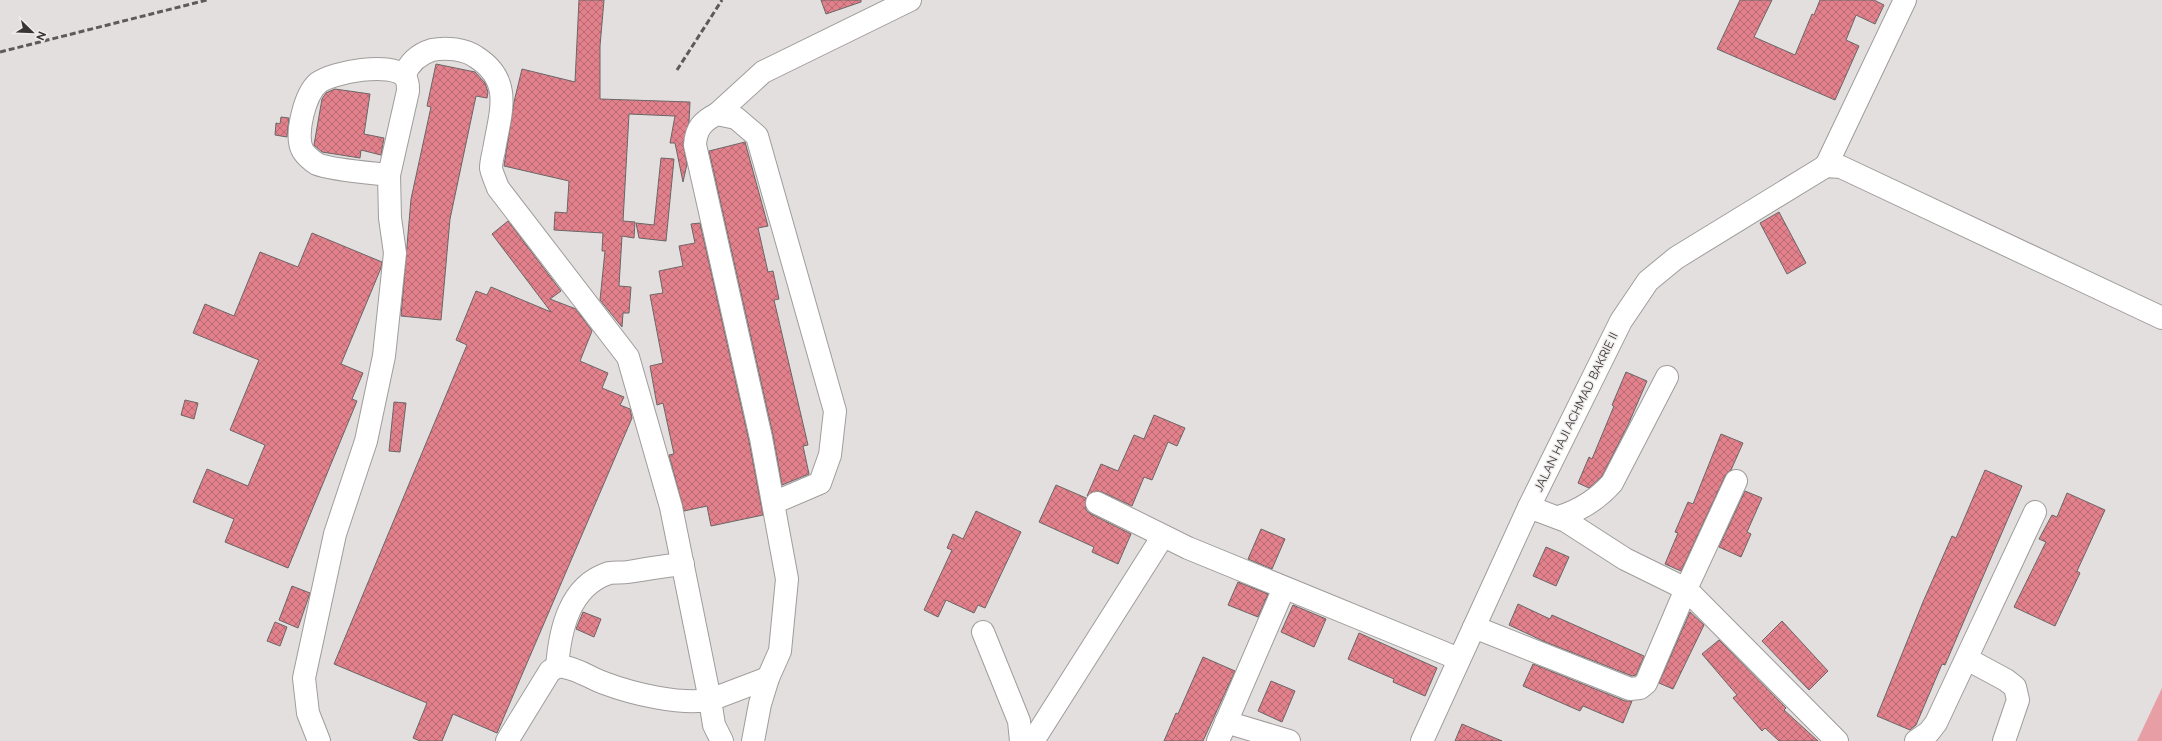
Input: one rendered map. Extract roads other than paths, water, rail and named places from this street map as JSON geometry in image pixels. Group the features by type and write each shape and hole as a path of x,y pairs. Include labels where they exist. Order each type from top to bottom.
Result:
{"street":[{"path":"753,741 760,704 768,678 780,651 787,579 761,438 695,145 696,136 700,125 717,114 763,72 910,0"},
{"path":"1905,0 1826,166 1841,167 2162,318"},
{"path":"404,76 407,67 418,57 432,50 444,48 470,52 486,63 499,78 502,100 491,168 498,188 628,357 671,507 714,724 722,741"},
{"path":"319,741 308,712 304,678 335,534 366,441 384,356 395,253 390,218 389,175 408,91 408,83 404,76 393,70 373,69 325,79 317,84 309,96 299,133 302,150 317,164 389,175"},
{"path":"717,114 736,118 757,136 835,411 830,455 820,483 773,503"},
{"name":"JALAN HAJI ACHMAD BAKRIE II","path":"1422,741 1458,659 1529,506 1621,321 1648,281 1676,258 1826,166"},
{"path":"1559,518 1587,506 1601,496 1612,483 1667,377"},
{"path":"1474,627 1630,689 1640,688 1646,683 1686,589 1736,481"},
{"path":"1097,503 1188,548 1458,659"},
{"path":"1529,506 1579,528 1625,560 1686,589 1837,741"},
{"path":"1916,741 1929,732 1936,723 2035,512"},
{"path":"1033,741 1163,536"},
{"path":"557,667 562,625 578,595 593,582 610,573 683,564"},
{"path":"1284,588 1222,732 1289,741"},
{"path":"983,632 1019,721 1021,741"},
{"path":"1967,658 2016,687 2018,700 2004,741"},
{"path":"507,741 550,671 557,667 566,667 605,684 630,692 694,703 710,700 768,678"}],"railway":[{"path":"0,52 207,0"},
{"path":"677,70 722,0"}]}
